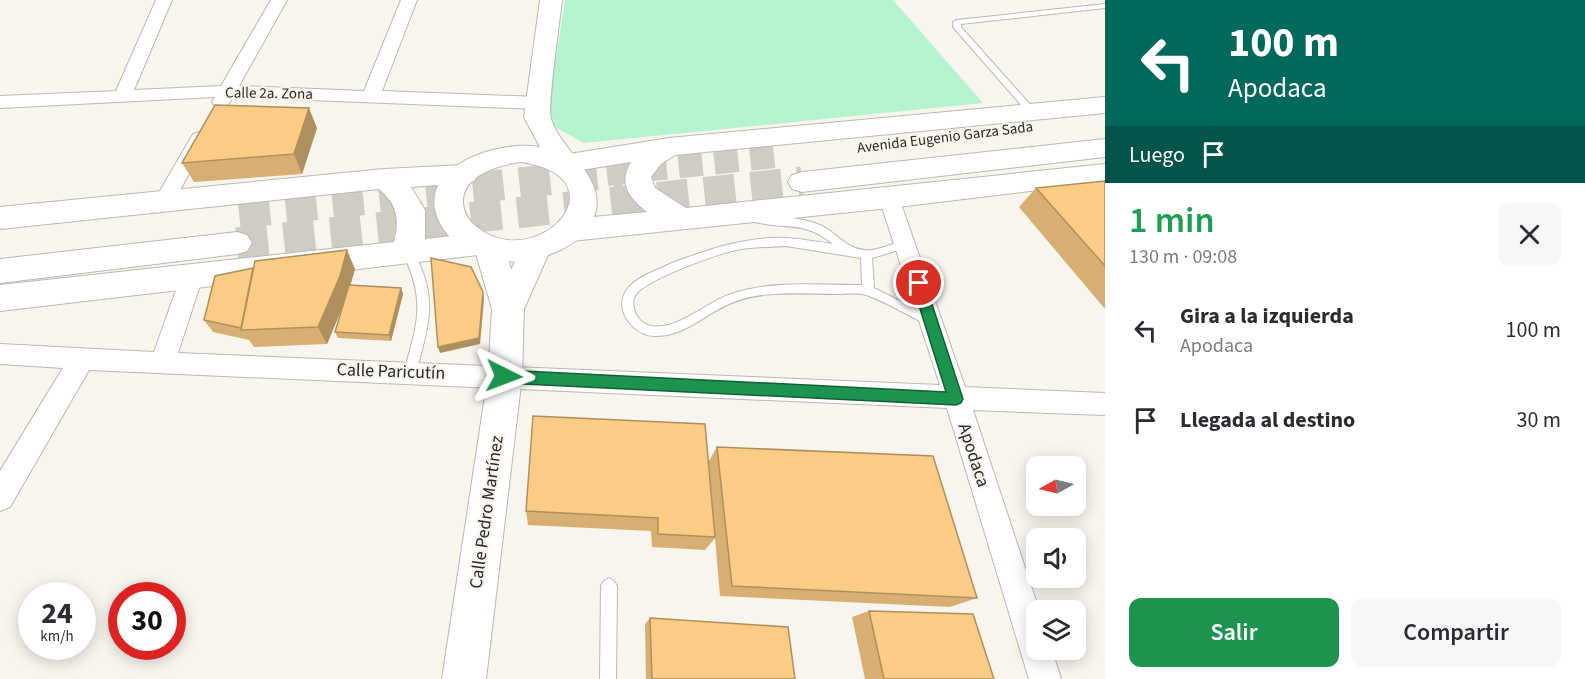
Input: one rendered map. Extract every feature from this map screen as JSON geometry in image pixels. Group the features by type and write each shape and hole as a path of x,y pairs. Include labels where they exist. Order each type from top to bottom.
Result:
{"main road":[{"path":"0,298 406,251 483,245 513,251 537,248 555,242 571,230 580,218 584,204 583,190 563,164 537,110 551,0"},
{"path":"0,218 469,170 501,155 521,153 540,156 563,164 669,147 1105,105"},
{"path":"483,245 459,229 450,214 450,199 454,184 537,110"},
{"name":"Avenida Eugenio Garza Sada","path":"784,155 1105,117"},
{"path":"669,147 645,161 638,173 638,180 646,197 655,205 683,219"},
{"name":"Avenida Eugenio Garza Sada","path":"802,182 1105,147"},
{"path":"571,230 889,198 1105,173"},
{"path":"384,179 402,192 411,208 410,239 406,251"},
{"path":"0,239 239,213"},
{"path":"0,271 237,243"},
{"name":"Calle Pedro Martínez","path":"483,245 508,309"},
{"name":"Calle Pedro Martínez","path":"464,679 504,376 508,309 537,248"}],"street":[{"path":"123,96 164,0"},
{"path":"164,201 279,0"},
{"path":"371,96 409,0"},
{"name":"Calle 2a. Zona","path":"0,102 227,91 371,96 537,110"},
{"name":"Apodaca","path":"889,198 932,321 1045,679"},
{"path":"162,363 192,276"},
{"name":"Calle Paricutín","path":"0,354 1105,404"},
{"path":"0,496 82,359"}],"lane":[{"path":"1031,111 957,27 957,22 1103,8"},
{"path":"716,216 807,224 826,231 845,250"},
{"path":"905,244 866,255 786,242 737,246 704,255 651,277 632,291 628,299 628,310 634,321 641,327 651,331 661,331 685,324 721,302 751,292 788,289 868,290 932,321"},
{"path":"406,251 419,273 425,296 422,327 410,372"},
{"path":"866,255 868,290"},
{"path":"608,679 606,673 609,586"}],"green space":[{"path":"565,0 893,0 983,103 584,143 546,122"}],"building":[{"path":"215,105 309,108 294,154 182,163"},
{"path":"1105,181 1105,266 1036,188"},
{"path":"347,250 340,276 318,327 241,330 255,261"},
{"path":"431,258 471,267 483,292 479,338 438,347"},
{"path":"253,268 241,328 204,320 215,276"},
{"path":"349,285 401,288 389,335 335,332"},
{"path":"533,416 705,424 715,537 658,534 658,518 526,511"},
{"path":"717,447 933,456 977,598 732,586"},
{"path":"869,611 973,614 994,679 884,679"},
{"path":"650,618 788,627 795,679 652,679"}],"tunnel":[{"path":"607,174 784,155"},
{"path":"239,213 621,172"},
{"path":"237,243 802,182"}],"route":[{"path":"504,376 956,399 919,283"}]}
